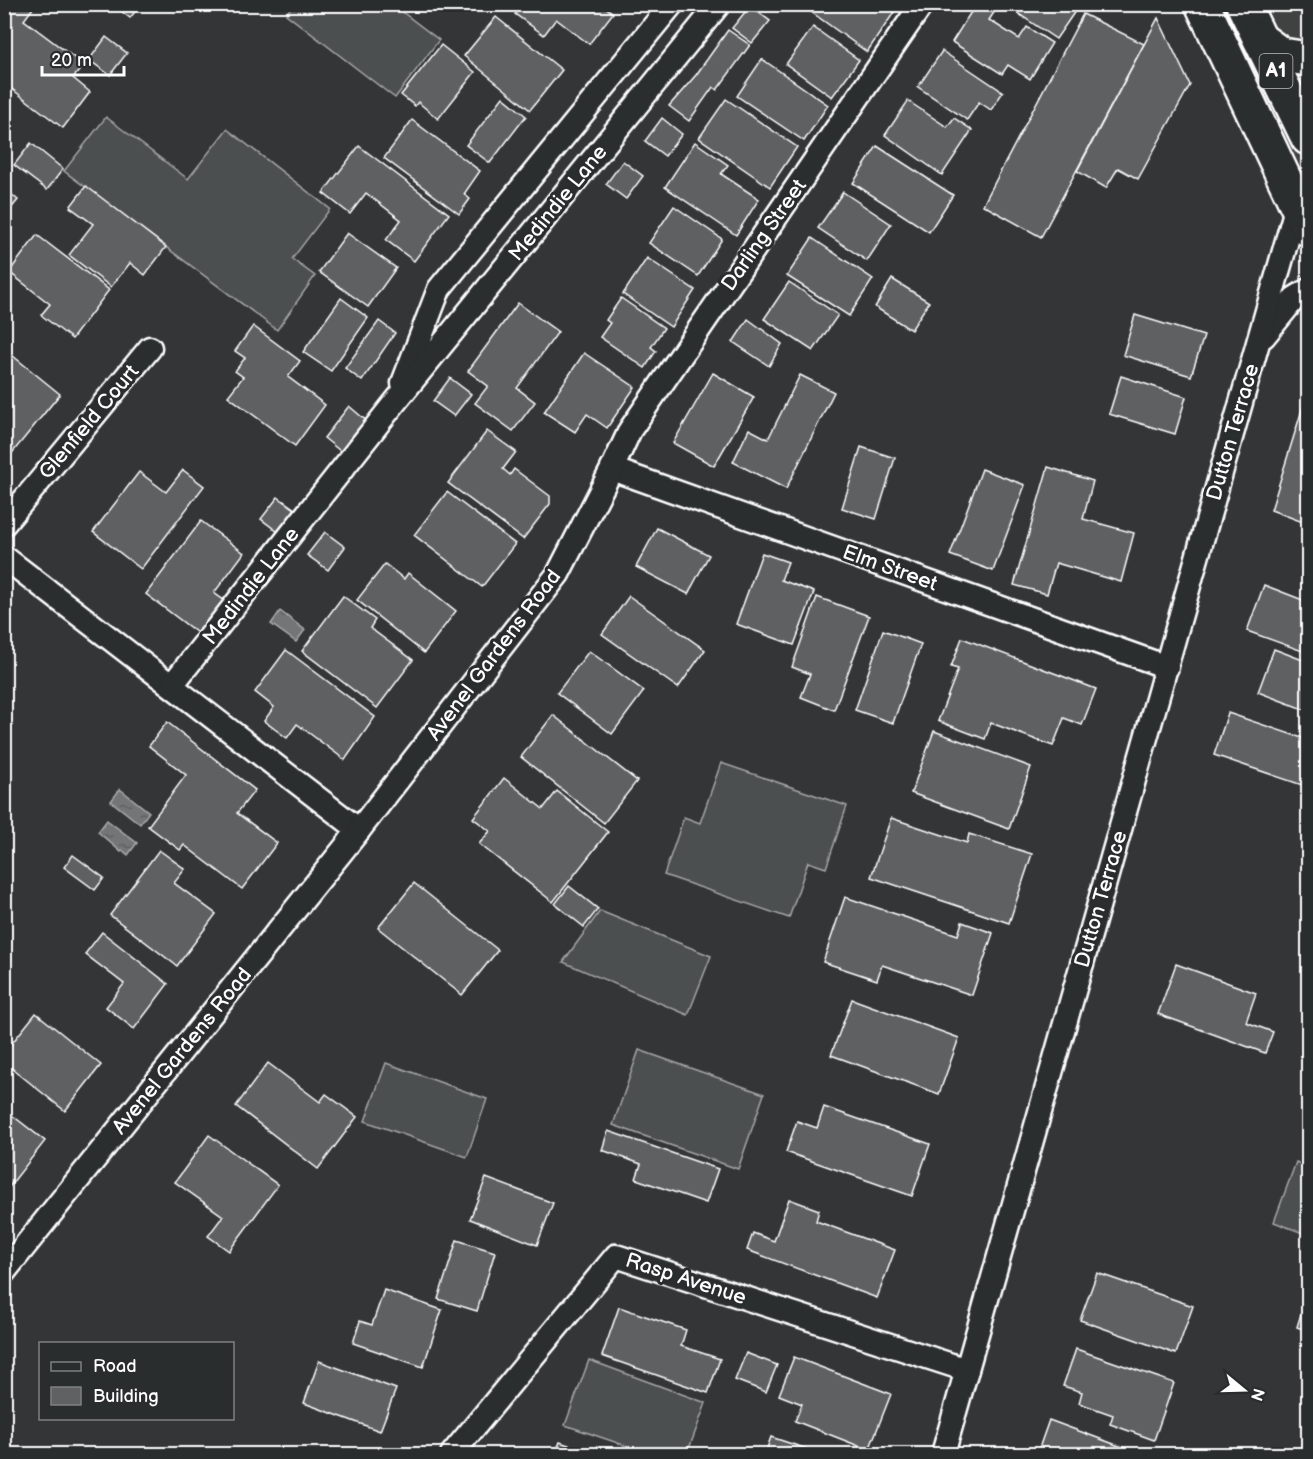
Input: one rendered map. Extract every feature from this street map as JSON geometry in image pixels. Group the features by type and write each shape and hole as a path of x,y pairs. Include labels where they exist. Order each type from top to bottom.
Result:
{"highway":[{"name":"A1","path":"1202,4 1303,217"},
{"name":"A1","path":"1243,4 1308,138"},
{"path":"1260,39 1282,55 1308,59"}],"street":[{"name":"Medindie Lane","path":"396,401 439,289 672,4"},
{"name":"Medindie Lane","path":"172,686 396,401 719,4"},
{"name":"Darling Street","path":"612,469 630,430 922,4"},
{"name":"Dutton Terrace","path":"943,1455 1257,344 1303,217"},
{"name":"Dutton Terrace","path":"1257,344 1295,298 1308,290"},
{"name":"Glenfield Court","path":"4,524 150,348"},
{"name":"Elm Street","path":"612,469 1167,667"},
{"name":"Avenel Gardens Road","path":"4,1272 359,830 558,574 612,469"},
{"path":"5,560 359,830"},
{"name":"Rasp Avenue","path":"452,1455 616,1257 967,1371"}],"shaded area":[{"path":"293,5 393,5 439,40 395,98 286,14"},
{"path":"1221,5 1308,5 1308,183 1306,178"},
{"path":"106,117 188,179 227,129 330,209 292,259 315,276 277,330 64,171"},
{"path":"721,763 847,806 826,868 808,862 789,918 664,875 684,817 700,823"},
{"path":"600,911 711,956 688,1015 563,962"},
{"path":"639,1050 764,1094 738,1169 613,1125"},
{"path":"386,1063 487,1099 467,1157 365,1121"},
{"path":"1296,1162 1308,1167 1308,1235 1274,1222"},
{"path":"589,1360 706,1403 687,1454 650,1454 565,1425"}],"water":[{"path":"280,611 305,630 296,642 271,624"},
{"path":"120,789 149,812 140,824 111,801"},
{"path":"107,820 137,843 128,855 122,850 121,852 98,832"}],"building":[{"path":"4,4 36,4 24,20 84,65 73,78 90,92 63,128 4,83"},
{"path":"112,4 141,4 130,18"},
{"path":"522,4 601,4 613,13 589,44 556,19 544,35 515,14"},
{"path":"800,4 886,4 895,11 867,52"},
{"path":"976,4 992,4 997,8 989,20 1019,39 1027,27 1052,43 1030,79 1008,65 1002,74 952,42"},
{"path":"1004,4 1080,4 1056,39"},
{"path":"750,6 770,21 752,43 732,28"},
{"path":"1083,14 1144,44 1041,237 983,205"},
{"path":"496,17 562,70 530,110 464,56"},
{"path":"1158,18 1190,85 1138,179 1118,168 1106,188 1077,171"},
{"path":"813,27 859,60 832,97 786,64"},
{"path":"728,30 750,45 717,90 713,87 689,121 669,106 696,75"},
{"path":"106,37 127,53 110,75 89,60"},
{"path":"441,45 475,72 438,119 418,102 415,106 401,95"},
{"path":"942,51 1003,92 991,110 979,102 967,120 918,87"},
{"path":"762,59 828,105 804,141 737,96"},
{"path":"503,97 526,116 490,163 466,145"},
{"path":"726,99 797,147 770,187 699,138"},
{"path":"908,101 947,127 954,118 972,130 942,175 885,135"},
{"path":"662,118 682,134 665,156 645,141"},
{"path":"412,120 480,171 464,194 470,199 459,214 384,158"},
{"path":"695,142 728,165 721,174 759,199 736,235 665,187"},
{"path":"31,143 63,169 47,190 14,165"},
{"path":"359,146 449,214 414,261 386,240 401,220 366,193 350,214 323,193"},
{"path":"877,146 953,195 929,232 853,183"},
{"path":"623,161 643,176 626,199 606,184"},
{"path":"86,186 166,247 145,275 130,263 111,287 69,255 93,224 70,207"},
{"path":"4,188 18,200 4,217"},
{"path":"843,192 891,224 867,261 818,228"},
{"path":"674,206 722,239 698,276 649,243"},
{"path":"347,233 396,268 368,307 319,272"},
{"path":"37,235 109,290 72,339 41,315 50,304 9,272"},
{"path":"812,238 873,279 849,316 787,276"},
{"path":"647,258 695,290 671,327 623,294"},
{"path":"892,279 929,302 911,330 875,307"},
{"path":"789,282 838,315 813,351 764,319"},
{"path":"341,298 368,318 331,371 303,352"},
{"path":"621,298 664,328 651,347 656,351 645,368 600,337 610,323 606,320"},
{"path":"518,303 558,332 517,388 535,402 513,431 475,403 488,386 468,371"},
{"path":"1135,315 1204,336 1191,376 1123,355"},
{"path":"748,319 782,344 769,366 733,342"},
{"path":"379,321 395,333 362,381 345,368"},
{"path":"253,326 300,361 288,377 325,405 295,446 228,396 243,377 235,371 245,358 235,351"},
{"path":"584,353 635,387 607,428 587,414 575,432 544,412"},
{"path":"13,356 60,394 4,463 4,367"},
{"path":"713,373 754,397 714,466 673,443"},
{"path":"800,375 834,392 786,489 733,462 749,429 768,439"},
{"path":"1121,376 1186,397 1175,434 1109,414"},
{"path":"450,378 471,394 454,416 433,401"},
{"path":"1305,400 1308,401 1308,524 1271,510"},
{"path":"349,406 369,423 344,454 324,438"},
{"path":"487,431 516,452 503,469 510,475 514,469 550,496 550,504 523,539 448,483"},
{"path":"861,447 895,458 876,519 842,508"},
{"path":"1048,467 1093,481 1083,519 1134,533 1121,582 1056,563 1047,594 1014,585"},
{"path":"982,469 1025,485 993,571 950,555"},
{"path":"183,470 204,486 141,569 93,532 139,472 166,492"},
{"path":"447,492 515,544 482,587 414,535"},
{"path":"278,497 299,512 282,535 261,519"},
{"path":"201,521 244,553 214,593 225,601 200,635 146,594"},
{"path":"657,528 709,555 688,594 636,567"},
{"path":"325,532 345,547 328,570 307,555"},
{"path":"762,553 788,562 781,580 814,592 794,645 736,624"},
{"path":"385,564 404,579 408,573 456,611 424,653 357,600"},
{"path":"1264,585 1308,602 1308,653 1247,631"},
{"path":"343,596 375,620 370,628 413,660 377,708 302,651"},
{"path":"629,596 705,650 678,688 602,634"},
{"path":"817,597 869,616 834,710 801,697 810,674 792,667"},
{"path":"883,630 921,644 893,723 855,710"},
{"path":"962,638 1096,689 1082,725 1064,718 1053,746 991,723 985,739 938,721 958,669 951,667"},
{"path":"1274,649 1308,662 1308,711 1258,692"},
{"path":"286,650 375,717 345,760 297,724 287,738 264,721 274,707 255,692"},
{"path":"589,651 644,691 612,734 557,693"},
{"path":"1228,713 1308,740 1308,787 1214,755"},
{"path":"553,715 637,781 604,823 521,757"},
{"path":"167,722 255,790 237,813 277,843 242,889 184,845 180,850 148,826 186,775 149,746"},
{"path":"934,731 1031,767 1009,829 911,793"},
{"path":"504,778 543,809 557,791 608,832 553,902 479,844 490,831 473,818"},
{"path":"891,818 967,843 969,834 1032,854 1009,923 871,877"},
{"path":"159,850 185,869 174,883 216,914 177,966 110,915"},
{"path":"73,855 104,878 95,890 64,867"},
{"path":"414,883 498,950 462,995 378,928"},
{"path":"569,886 598,909 584,927 555,904"},
{"path":"845,897 958,935 962,922 993,933 972,995 882,965 877,980 823,962"},
{"path":"102,932 168,984 134,1029 106,1007 124,984 85,954"},
{"path":"1176,964 1256,993 1246,1022 1273,1032 1265,1053 1158,1014"},
{"path":"852,999 959,1038 939,1094 831,1055"},
{"path":"36,1013 101,1065 65,1111 4,1062 4,1053"},
{"path":"268,1063 320,1102 326,1094 357,1117 318,1169 236,1106"},
{"path":"824,1107 930,1144 912,1196 786,1152 797,1121 817,1128"},
{"path":"4,1109 45,1141 9,1187 4,1183"},
{"path":"608,1131 718,1169 706,1203 636,1179 641,1164 602,1150"},
{"path":"209,1135 278,1185 229,1251 208,1236 223,1216 175,1182"},
{"path":"486,1178 553,1203 537,1245 470,1219"},
{"path":"789,1199 819,1210 816,1221 895,1250 877,1298 747,1250 753,1233 774,1241"},
{"path":"457,1240 495,1252 477,1311 438,1299"},
{"path":"1097,1273 1193,1306 1176,1354 1080,1320"},
{"path":"384,1290 442,1310 423,1367 353,1343 360,1321 372,1325"},
{"path":"1308,1291 1308,1331 1297,1327"},
{"path":"619,1307 686,1330 681,1346 720,1359 708,1393 602,1356"},
{"path":"1076,1349 1174,1383 1154,1440 1110,1424 1113,1415 1079,1403 1082,1392 1063,1386"},
{"path":"746,1353 777,1365 766,1392 735,1380"},
{"path":"794,1357 891,1394 869,1450 795,1421 802,1404 779,1395"},
{"path":"319,1361 396,1389 380,1431 304,1403"},
{"path":"1049,1420 1141,1454 1037,1454"},
{"path":"771,1437 822,1454 765,1454"},
{"path":"560,1442 594,1454 555,1454"}]}
